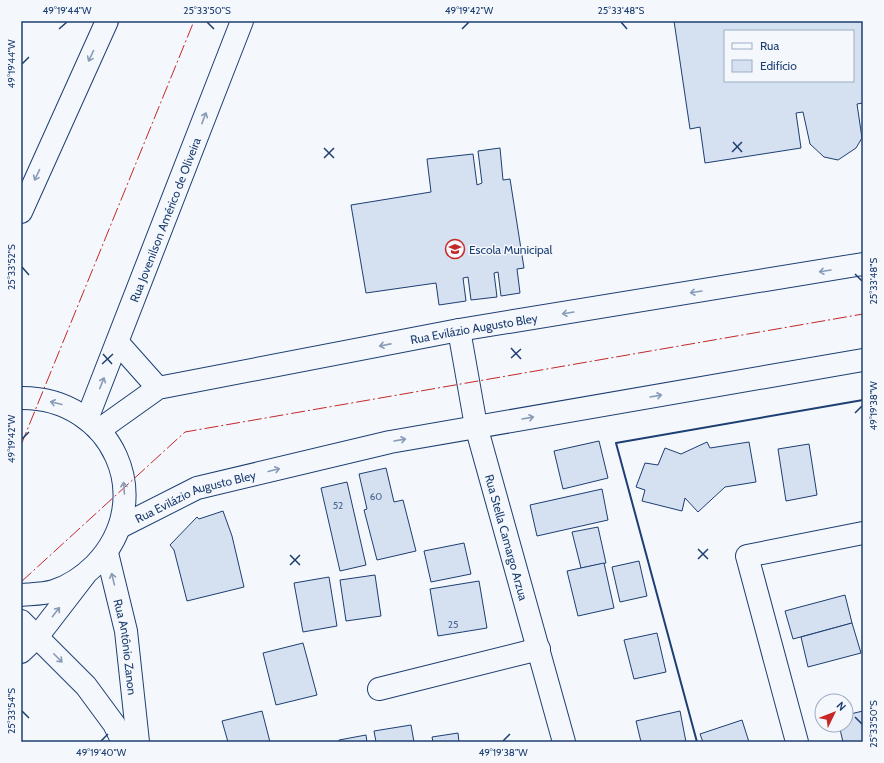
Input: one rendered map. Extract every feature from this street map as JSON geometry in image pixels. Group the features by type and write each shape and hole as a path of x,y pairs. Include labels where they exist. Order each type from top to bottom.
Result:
{"street":[{"path":"22,205 107,21"},
{"name":"Rua Jovenilson Américo de Oliveira","path":"93,424 118,342 242,21"},
{"name":"Rua Evilázio Augusto Bley","path":"93,424 158,388 460,330 863,264"},
{"name":"Rua Stella Camargo Arzua","path":"460,330 476,426 564,742"},
{"path":"118,342 158,388"},
{"name":"Rua Evilázio Augusto Bley","path":"120,527 197,488 390,442 863,360"},
{"path":"21,398 37,398 64,404 93,424 113,451 123,476 125,502 120,527 107,553 84,576 37,637 21,652"},
{"path":"796,742 747,556 863,533"},
{"name":"Rua Antônio Zanon","path":"107,553 126,631 138,742"},
{"path":"21,595 54,591 84,576"},
{"path":"21,620 86,686 114,724 123,742"},
{"path":"380,690 539,649"}],"building":[{"path":"674,21 863,21 863,103 857,104 862,138 856,148 838,160 824,157 810,144 803,112 796,113 801,148 705,163 700,127 690,129"},
{"path":"500,148 503,180 510,179 524,268 517,269 520,293 501,296 498,272 494,273 497,297 471,300 468,277 463,278 466,301 439,305 436,283 366,293 351,205 431,192 427,159 473,154 477,185 482,183 478,151"},
{"path":"599,441 608,478 563,489 554,451"},
{"path":"707,442 710,448 749,442 756,482 725,487 698,512 685,498 682,511 642,501 645,490 636,487 645,463 658,465 665,448 681,454"},
{"path":"809,444 817,495 786,501 778,449"},
{"path":"386,468 394,502 403,500 416,551 377,560 364,510 367,509 359,474"},
{"path":"347,482 366,565 340,571 321,488"},
{"path":"602,489 608,520 537,536 530,505"},
{"path":"223,511 232,536 244,587 187,601 174,550 170,545 197,517 199,519"},
{"path":"598,527 606,563 581,568 572,532"},
{"path":"464,543 471,574 431,582 424,551"},
{"path":"639,561 647,596 620,602 612,567"},
{"path":"604,563 614,608 578,616 567,571"},
{"path":"375,575 381,616 346,621 340,580"},
{"path":"329,577 337,626 303,632 294,583"},
{"path":"479,581 487,628 438,636 430,589"},
{"path":"845,595 852,623 793,639 785,611"},
{"path":"852,623 861,653 808,667 801,637"},
{"path":"657,633 666,672 634,679 624,640"},
{"path":"303,643 317,695 276,705 263,653"},
{"path":"262,711 270,742 228,742 222,721"},
{"path":"680,711 686,742 641,742 636,721"},
{"path":"863,711 863,742 843,742 841,733 854,733 854,713"},
{"path":"742,720 749,742 703,742 700,734"},
{"path":"411,725 414,742 376,742 374,731"},
{"path":"458,733 459,742 433,742 432,737"},
{"path":"366,735 367,742 339,742 339,740"}],"wall":[{"path":"697,742 616,443 863,400"}],"power":[{"path":"21,445 194,21"},
{"path":"21,582 185,432 863,314"}],"place":[{"name":"Escola Municipal","path":"455,249"}]}
